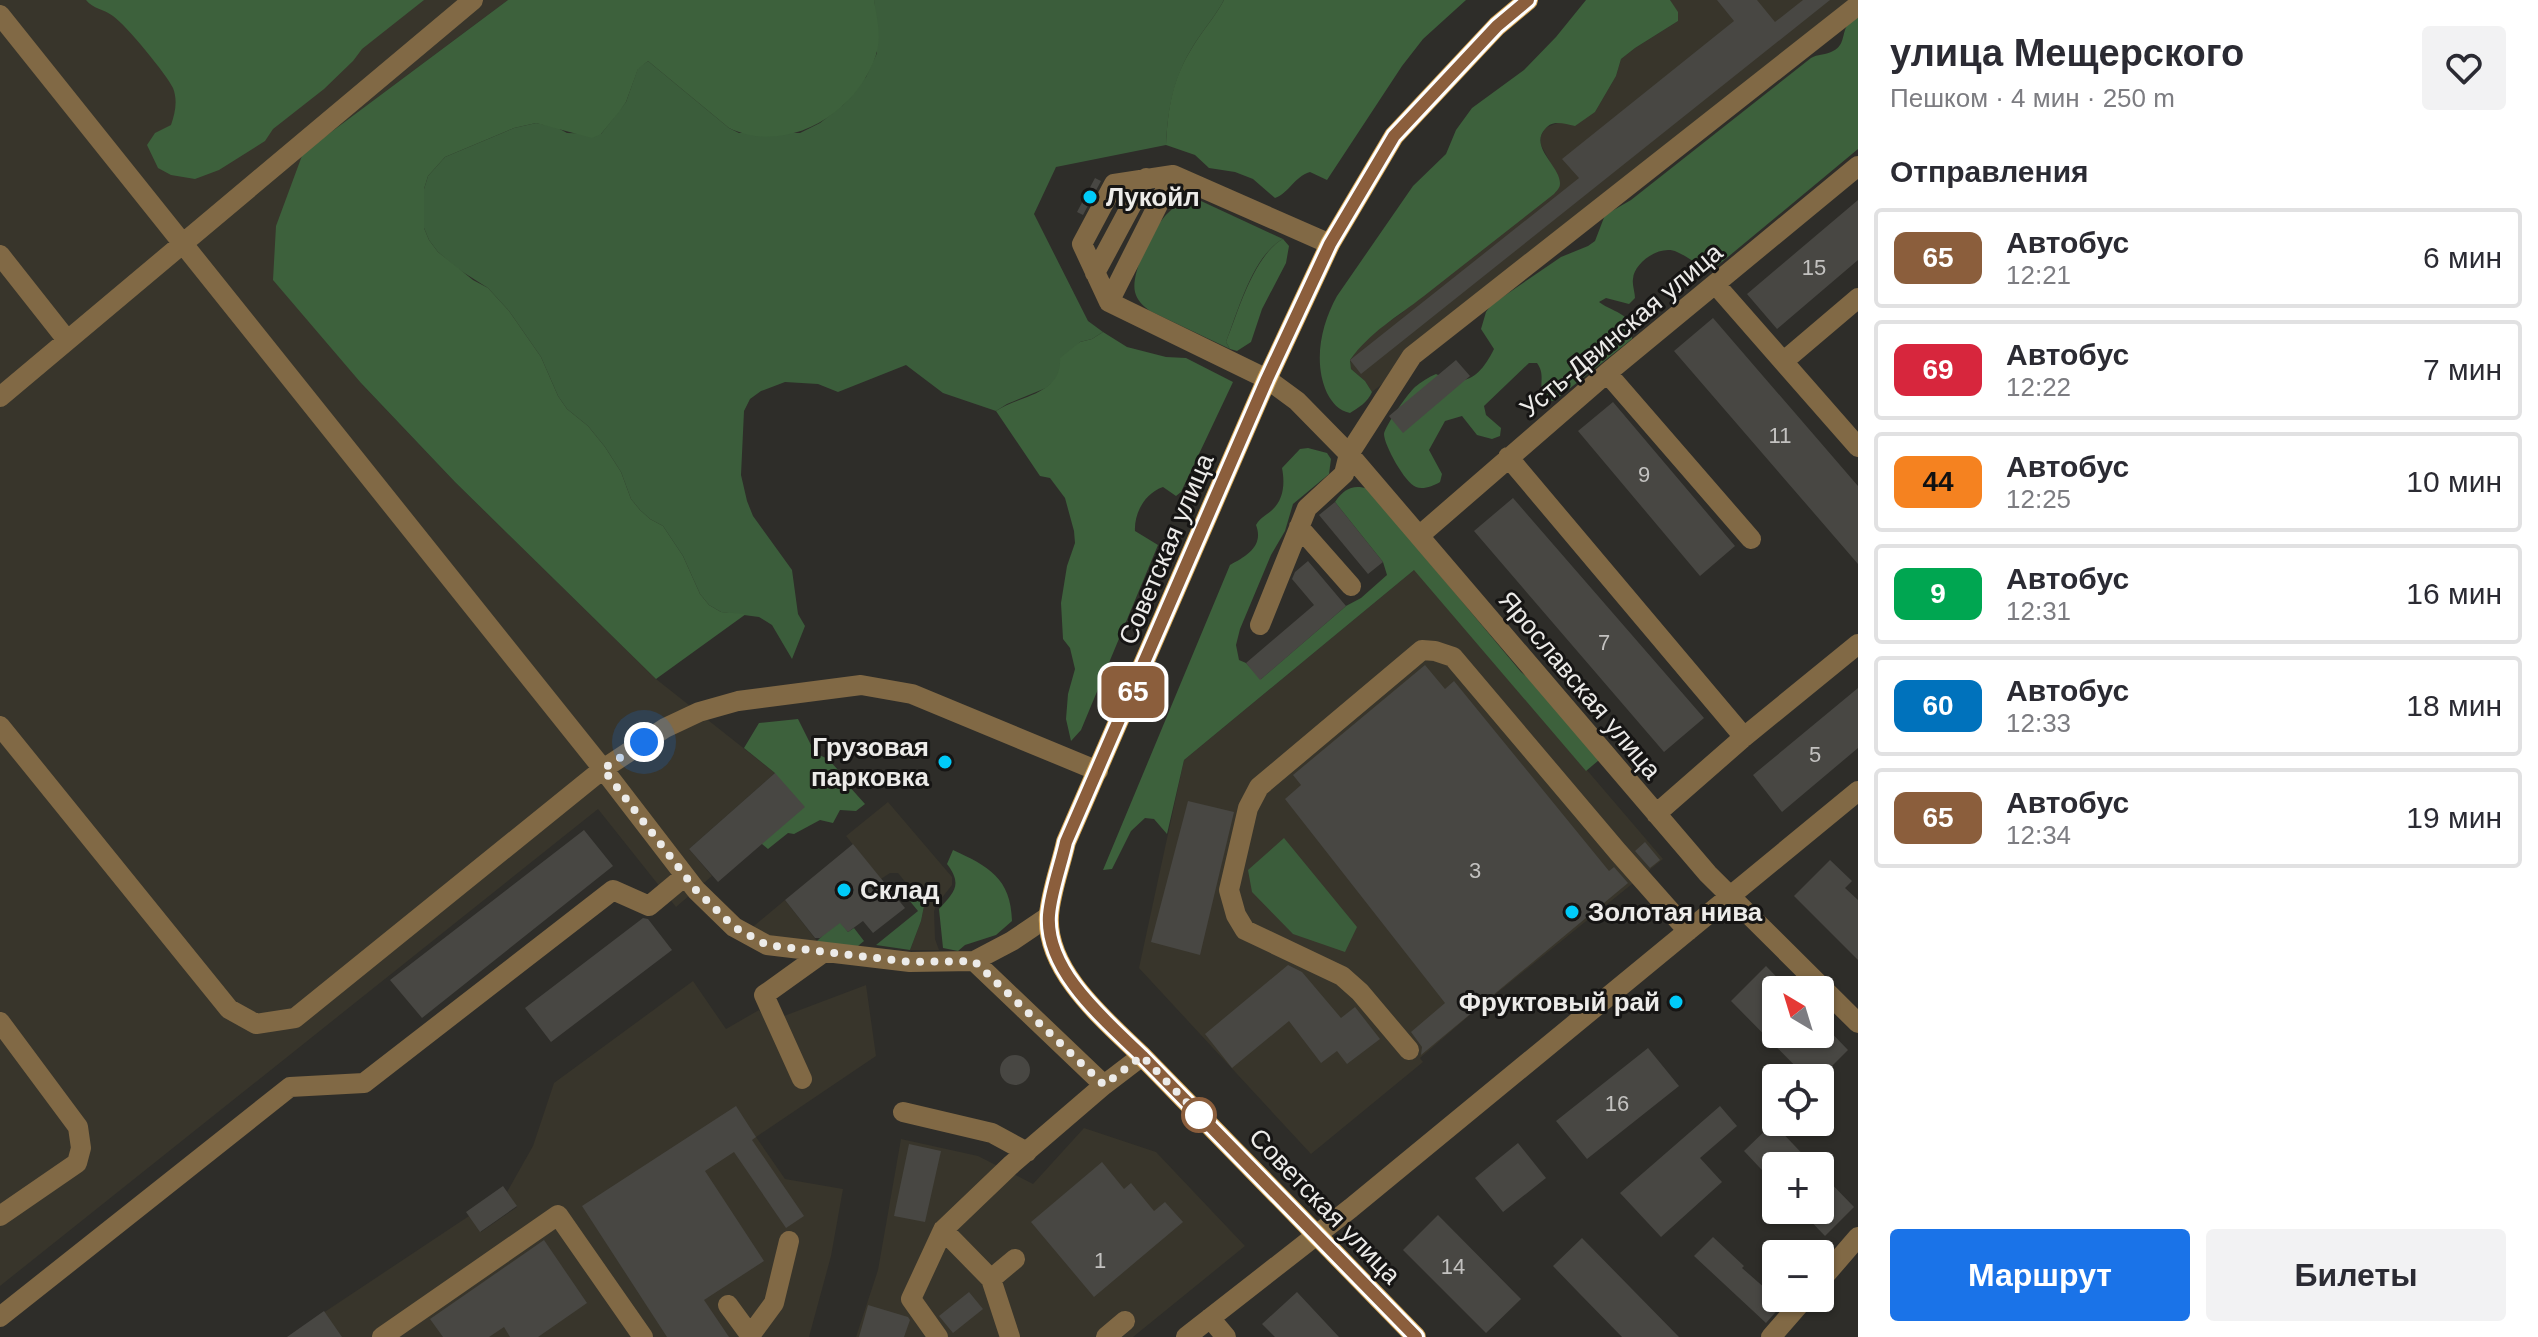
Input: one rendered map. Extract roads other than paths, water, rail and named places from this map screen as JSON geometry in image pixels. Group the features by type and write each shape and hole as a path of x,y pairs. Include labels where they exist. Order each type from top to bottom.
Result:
{"main road":[{"name":"Советская улица","path":"1416,1337 1103,1019 1077,989 1062,965 1053,945 1049,916 1066,842 1267,379 1330,244 1394,136 1497,26 1528,0"}],"street":[{"path":"0,397 473,0"},
{"path":"1260,625 1307,508 1344,474 1349,454 1412,356 1858,5"},
{"path":"0,15 603,769 685,876 734,927 767,945 910,962 974,961 1012,941 1049,916"},
{"name":"Усть-Двинская улица","path":"1419,536 1607,373 1858,166"},
{"path":"1109,302 1082,244 1114,184 1173,175 1330,244"},
{"path":"1109,302 1173,175"},
{"path":"0,255 67,340"},
{"path":"1716,285 1858,447"},
{"path":"1784,361 1858,298"},
{"name":"Ярославская улица","path":"1109,302 1267,379 1297,401 1349,454 1729,897 1858,1023"},
{"path":"1607,373 1751,539"},
{"path":"1508,457 1744,737"},
{"path":"1299,527 1351,586"},
{"path":"1656,814 1858,644"},
{"path":"1409,1050 1360,992 1342,976 1245,930 1236,915 1229,890 1248,808 1259,787 1422,650 1453,657 1688,931"},
{"path":"0,726 229,1009 256,1024 295,1018 603,769 665,728 699,712 738,701 861,685 912,694 1098,771"},
{"path":"1186,1337 1317,1234 1858,791"},
{"path":"0,1317 290,1087 364,1083 613,890 649,906 685,876"},
{"path":"802,1079 764,995 824,952"},
{"path":"974,961 1104,1085"},
{"path":"0,1022 78,1127 81,1148 77,1163 1,1214"},
{"path":"938,1337 911,1299 943,1230 1027,1152 1142,1056"},
{"path":"903,1112 992,1133 1027,1152"},
{"path":"382,1337 558,1215 643,1337"},
{"path":"943,1230 991,1279 1010,1337"},
{"path":"1834,1265 1858,1237"},
{"path":"728,1305 749,1336 774,1303 789,1241"},
{"path":"991,1279 1015,1259"},
{"path":"1771,1337 1793,1312"},
{"path":"1210,1318 1226,1337"},
{"path":"1106,1337 1125,1321"}],"place":[{"name":"Лукойл","path":"1090,197"},
{"name":"Грузовая парковка","path":"945,762"},
{"name":"Склад","path":"844,890"},
{"name":"Золотая нива","path":"1572,912"},
{"name":"Фруктовый рай","path":"1676,1002"}]}
